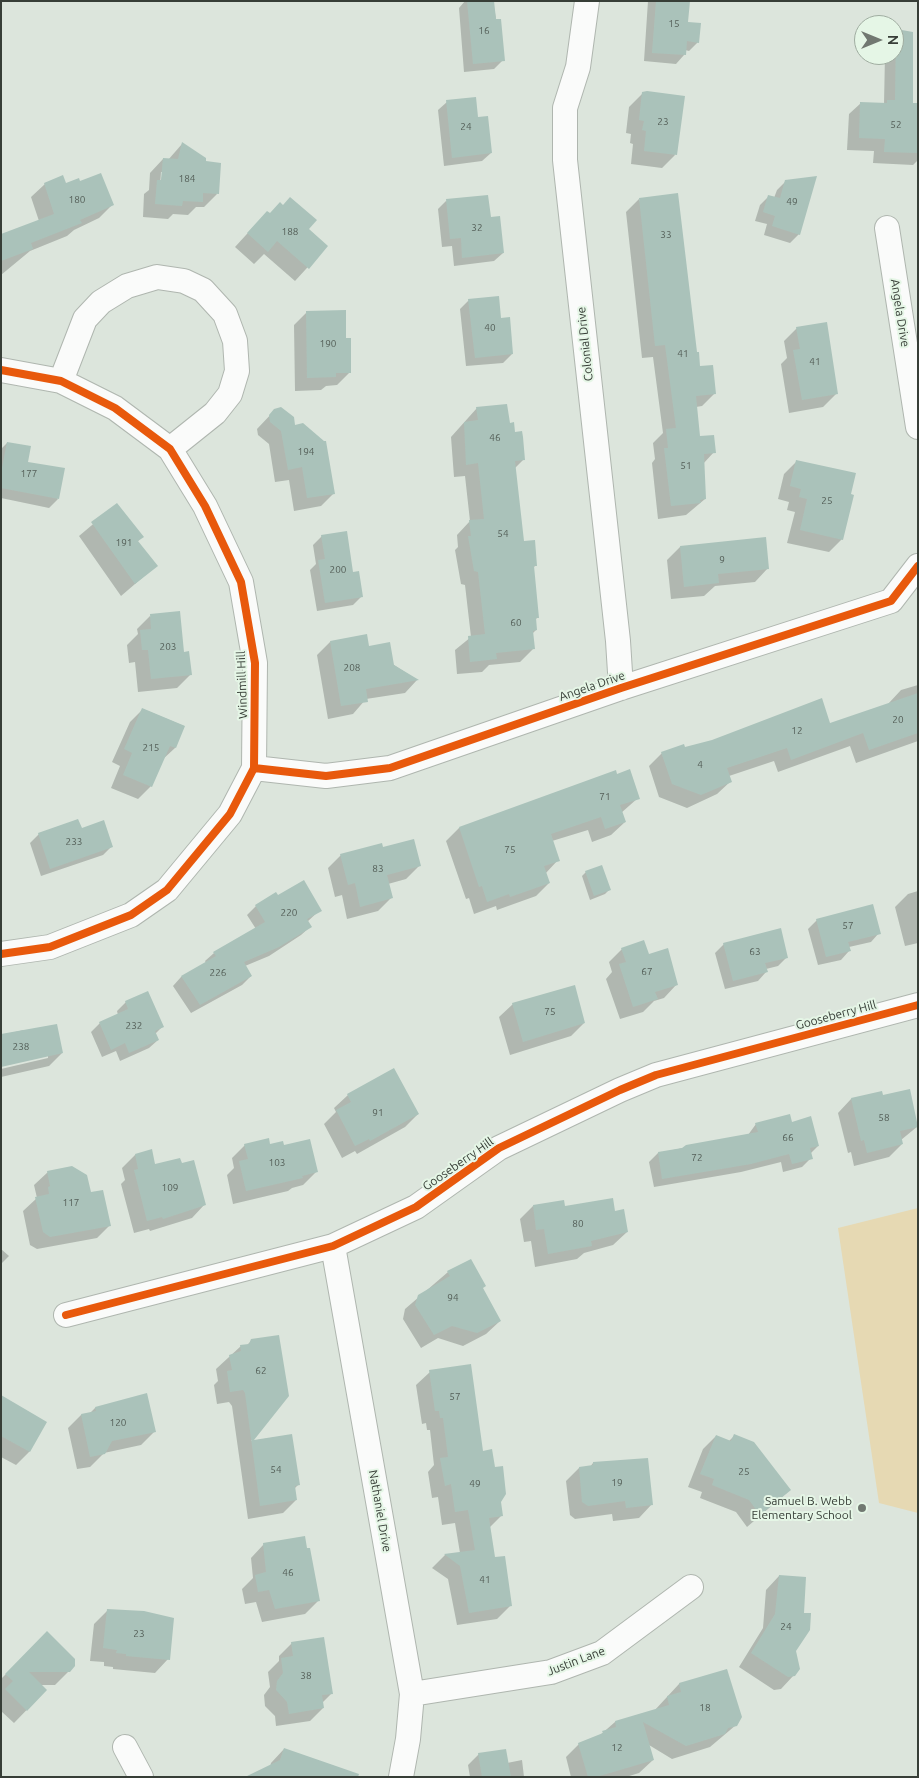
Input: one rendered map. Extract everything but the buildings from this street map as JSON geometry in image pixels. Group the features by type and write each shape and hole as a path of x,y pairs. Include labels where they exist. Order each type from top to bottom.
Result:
{"street":[{"name":"Colonial Drive","path":"587,1 578,67 565,108 565,160 618,641 621,688"},
{"name":"Angela Drive","path":"887,228 918,427"},
{"path":"61,381 85,319 101,302 127,286 157,277 184,281 203,290 224,314 235,341 237,371 230,394 215,413 170,449"},
{"name":"Windmill Hill","path":"1,370 61,381 115,408 170,449 205,506 241,582 255,663 254,768 230,814 167,890 131,915 50,947 1,954"},
{"name":"Angela Drive","path":"254,768 326,776 390,768 621,688 891,601 918,566"},
{"name":"Gooseberry Hill","path":"66,1315 333,1246 416,1207 464,1171 499,1148 620,1090 656,1075 918,1005"},
{"name":"Nathaniel Drive","path":"333,1246 412,1694 408,1739 401,1777"},
{"name":"Justin Lane","path":"412,1694 551,1672 602,1654 691,1587"},
{"path":"125,1747 141,1777"}],"shaded area":[{"path":"918,1208 918,1513 879,1503 838,1228"}],"cycle path":[{"path":"1,370 61,381 115,408 170,449 205,506 241,582 255,663 254,768 230,814 167,890 131,915 50,947 1,954"},
{"path":"254,768 326,776 390,768 621,688 891,601 918,566"},
{"path":"66,1315 333,1246 416,1207 499,1148 620,1090 656,1075 918,1005"}],"place":[{"name":"Samuel B. Webb Elementary School","path":"862,1508"}]}
